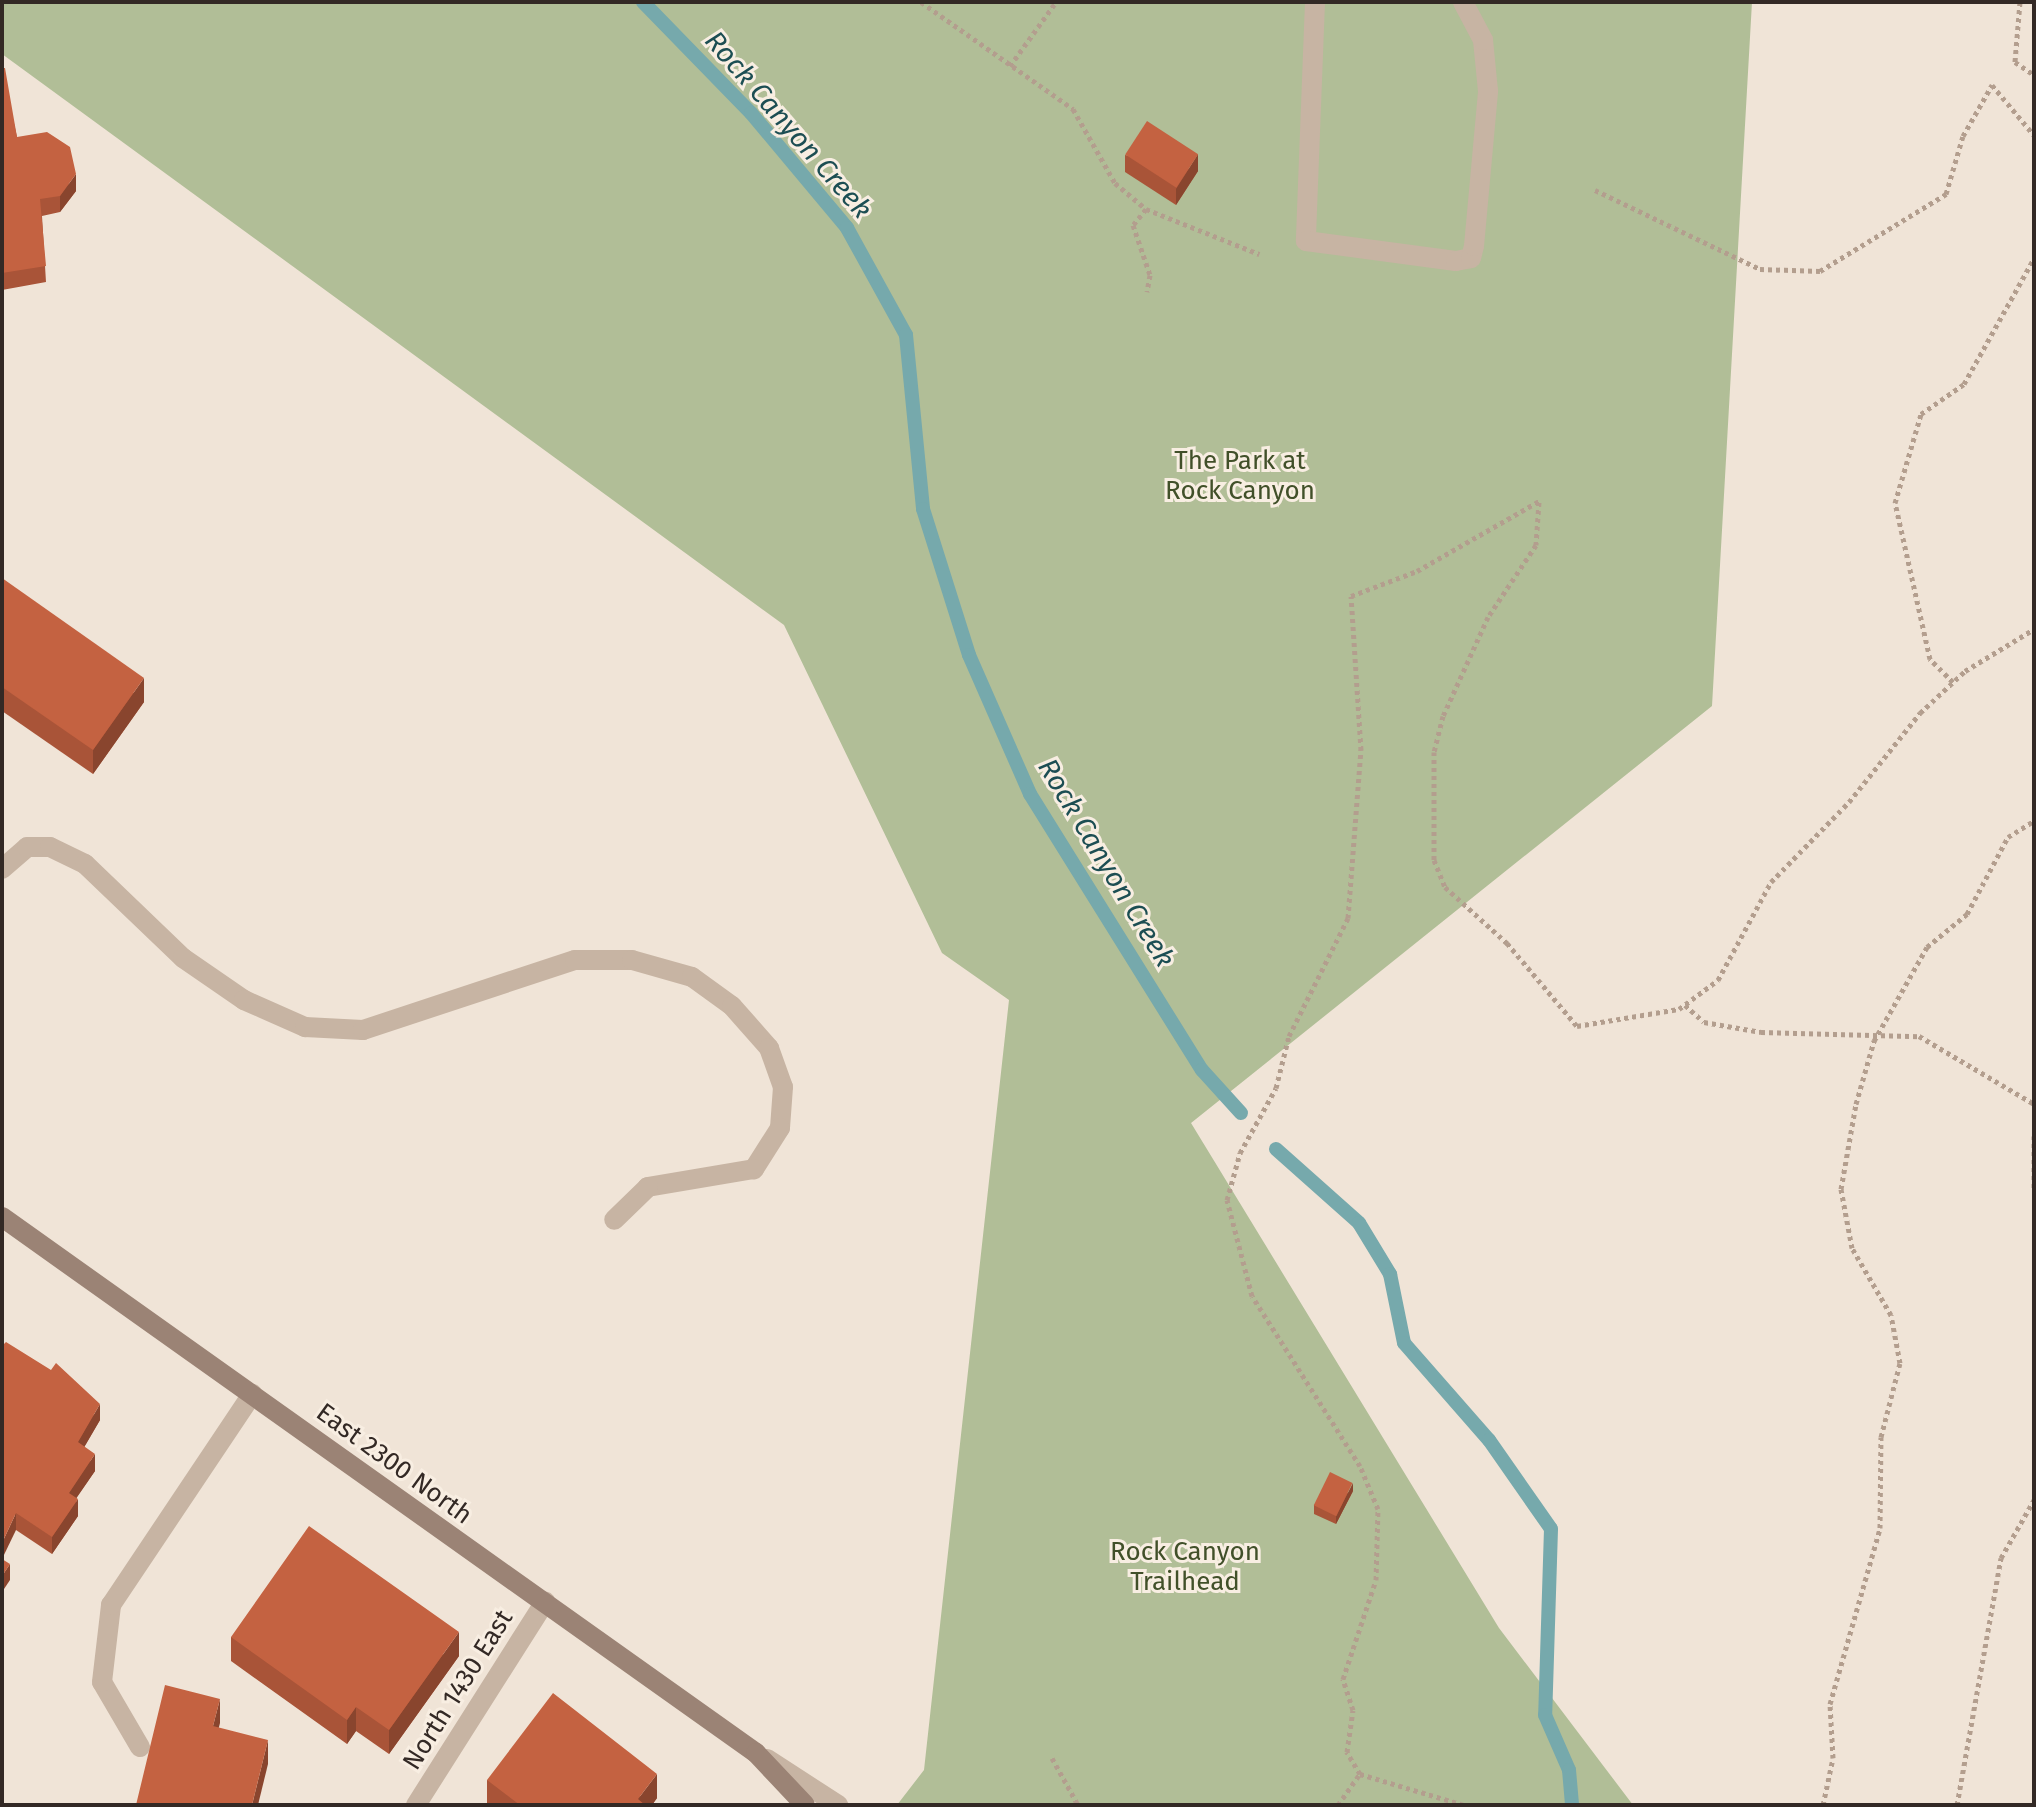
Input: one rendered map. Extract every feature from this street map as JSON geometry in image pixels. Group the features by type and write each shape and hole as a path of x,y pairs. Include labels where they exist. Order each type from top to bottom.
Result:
{"street":[{"path":"1315,2 1306,241 1456,261 1471,258 1474,246 1488,91 1483,40 1463,2"},
{"path":"2,869 27,847 50,847 85,864 183,958 244,1000 305,1027 363,1030 575,960 632,960 692,977 732,1006 769,1048 783,1087 780,1128 754,1169 648,1187 614,1220"},
{"name":"East 2300 North","path":"2,1217 756,1753 805,1805"},
{"path":"140,1747 102,1682 111,1605 252,1394"},
{"name":"North 1430 East","path":"416,1805 545,1602"},
{"path":"756,1753 838,1805"}],"path":[{"path":"921,2 1073,109 1115,183 1146,209 1259,254"},
{"path":"1010,66 1056,2"},
{"path":"2020,2 2015,62 2034,75"},
{"path":"1595,190 1760,269 1820,271 1946,194 1968,123 1992,85 2034,135"},
{"path":"1146,209 1133,225 1150,275 1147,292"},
{"path":"1953,682 1930,659 1895,503 1921,414 1964,384 2034,258"},
{"path":"1464,1805 1360,1774 1347,1752 1353,1710 1343,1679 1376,1580 1378,1509 1360,1466 1252,1296 1227,1200 1240,1153 1276,1088 1289,1036 1348,918 1361,750 1351,596 1417,571 1539,501 1536,545 1488,617 1443,716 1432,780 1434,860 1445,887 1507,943 1577,1026 1685,1005 1718,980 1771,882 1953,682 2034,629"},
{"path":"1823,1805 1833,1758 1830,1704 1880,1528 1881,1437 1900,1363 1891,1315 1852,1248 1841,1189 1874,1041 1927,947 1967,914 2008,837 2034,821"},
{"path":"1685,1005 1704,1022 1874,1041 1919,1036 2034,1104"},
{"path":"2034,1136 2034,1189"},
{"path":"1957,1805 2001,1558 2034,1500"},
{"path":"1052,1758 1078,1805"},
{"path":"1338,1805 1360,1774"}],"green space":[{"name":"The Park at Rock Canyon","path":"2,2 1752,2 1712,706 1191,1123 1499,1628 1633,1805 897,1805 924,1770 1009,1000 942,953 784,625 2,54"}],"building":[{"path":"2,68 5,68 17,137 47,132 70,147 76,174 60,196 40,199 46,266 2,273"},
{"path":"1147,121 1198,154 1176,188 1125,155"},
{"path":"2,578 144,678 93,750 2,687"},
{"path":"6,1342 51,1370 56,1363 100,1404 78,1442 95,1454 69,1493 78,1499 52,1537 16,1513 2,1543 2,1346"},
{"path":"1330,1472 1352,1483 1336,1516 1314,1505"},
{"path":"309,1526 459,1632 389,1730 356,1707 347,1720 231,1637"},
{"path":"2,1559 10,1564 2,1576"},
{"path":"165,1685 220,1699 213,1726 268,1740 252,1805 136,1805"},
{"path":"553,1693 657,1774 638,1799 645,1805 520,1805 487,1780"}],"waterway":[{"name":"Rock Canyon Creek","path":"643,2 751,113 847,228 906,335 923,509 969,655 1030,794 1202,1070 1241,1113"},
{"name":"Rock Canyon Creek","path":"1276,1149 1359,1223 1390,1274 1404,1343 1489,1440 1551,1529 1545,1715 1569,1770 1572,1805"}],"park label":[{"name":"Rock Canyon Trailhead","path":"1185,1567"}]}
